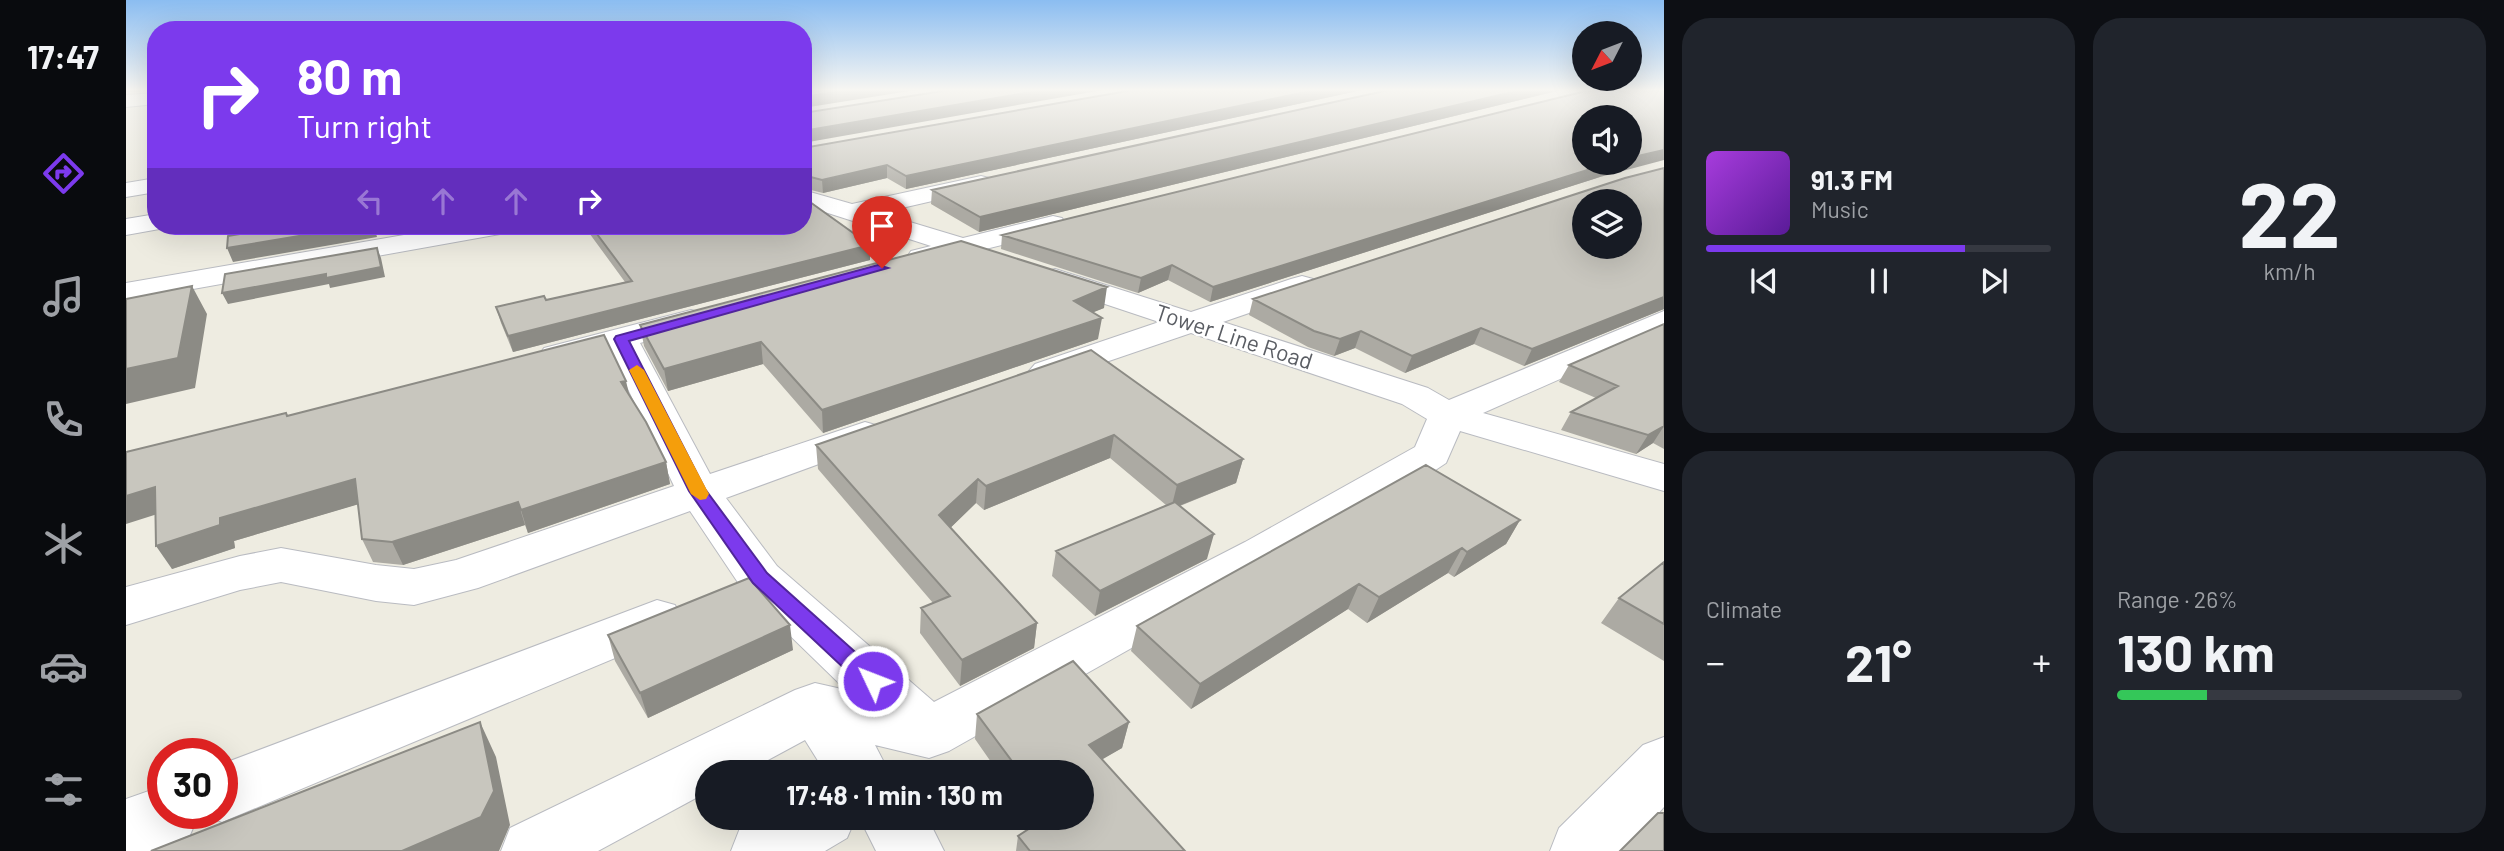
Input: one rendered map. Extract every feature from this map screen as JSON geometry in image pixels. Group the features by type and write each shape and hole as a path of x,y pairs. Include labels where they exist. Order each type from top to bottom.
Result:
{"street":[{"path":"853,212 1000,179"},
{"path":"126,190 147,186"},
{"name":"Tower Line Road","path":"812,200 1415,396 1447,415 1664,478"},
{"path":"895,264 1081,217"},
{"path":"126,227 147,224"},
{"path":"126,292 449,235"},
{"path":"1020,380 1320,279"},
{"path":"527,362 726,310"},
{"path":"533,851 815,706 929,733 1261,554 1386,483 1432,454 1447,415 1664,321"},
{"path":"621,339 698,491 760,578 929,733"},
{"path":"126,606 240,573 281,565 376,583 414,587 461,576 891,424"},
{"path":"238,787 760,578"},
{"path":"815,706 851,760"},
{"path":"1583,851 1664,764"},
{"path":"126,830 147,822"},
{"path":"763,851 801,830"},
{"path":"898,830 912,851"}],"building":[{"path":"907,130 1126,130 906,176 887,165 822,180 812,177 812,146"},
{"path":"1208,130 1352,130 980,217 932,190"},
{"path":"1429,130 1572,130 1572,175 1213,287 1172,265 1141,278 1002,235"},
{"path":"1642,130 1664,130 1664,150 1642,155"},
{"path":"1664,168 1664,297 1532,349 1481,328 1412,356 1361,331 1340,339 1314,331 1253,299 1572,195 1572,259 1642,259 1642,189 1591,189"},
{"path":"812,203 870,245 508,336 496,307 544,296 546,300 632,281 598,235 812,235"},
{"path":"234,235 305,235 227,248 228,236"},
{"path":"961,241 1107,287 1074,301 1102,318 822,410 761,342 664,369 640,325"},
{"path":"377,248 381,267 222,293 225,274"},
{"path":"192,286 178,358 126,369 126,299"},
{"path":"1664,324 1664,426 1648,435 1571,412 1618,386 1569,365"},
{"path":"604,335 626,381 621,382 646,422 666,462 521,510 518,502 392,542 362,539 355,479 220,518 220,525 156,546 155,487 126,496 126,452 286,413 287,416"},
{"path":"1091,350 1243,459 1177,485 1114,435 986,486 978,479 939,515 1037,623 962,660 921,608 950,596 816,445"},
{"path":"1426,465 1520,520 1467,552 1462,548 1379,597 1359,584 1200,684 1137,626"},
{"path":"1175,502 1214,534 1100,591 1056,551"},
{"path":"1664,562 1664,624 1619,598"},
{"path":"749,578 790,625 640,693 608,635"},
{"path":"1073,661 1129,722 1089,745 1185,851 1030,851 1018,836 1027,830 1094,830 1094,760 1011,760 977,714"},
{"path":"480,722 494,791 481,817 402,851 151,851 207,829 238,829 238,817"},
{"path":"1658,813 1664,813 1664,851 1620,851"}],"slow traffic":[{"path":"637,370 700,494"}],"route":[{"path":"873,681 760,578 698,491 621,339 882,268"}]}
